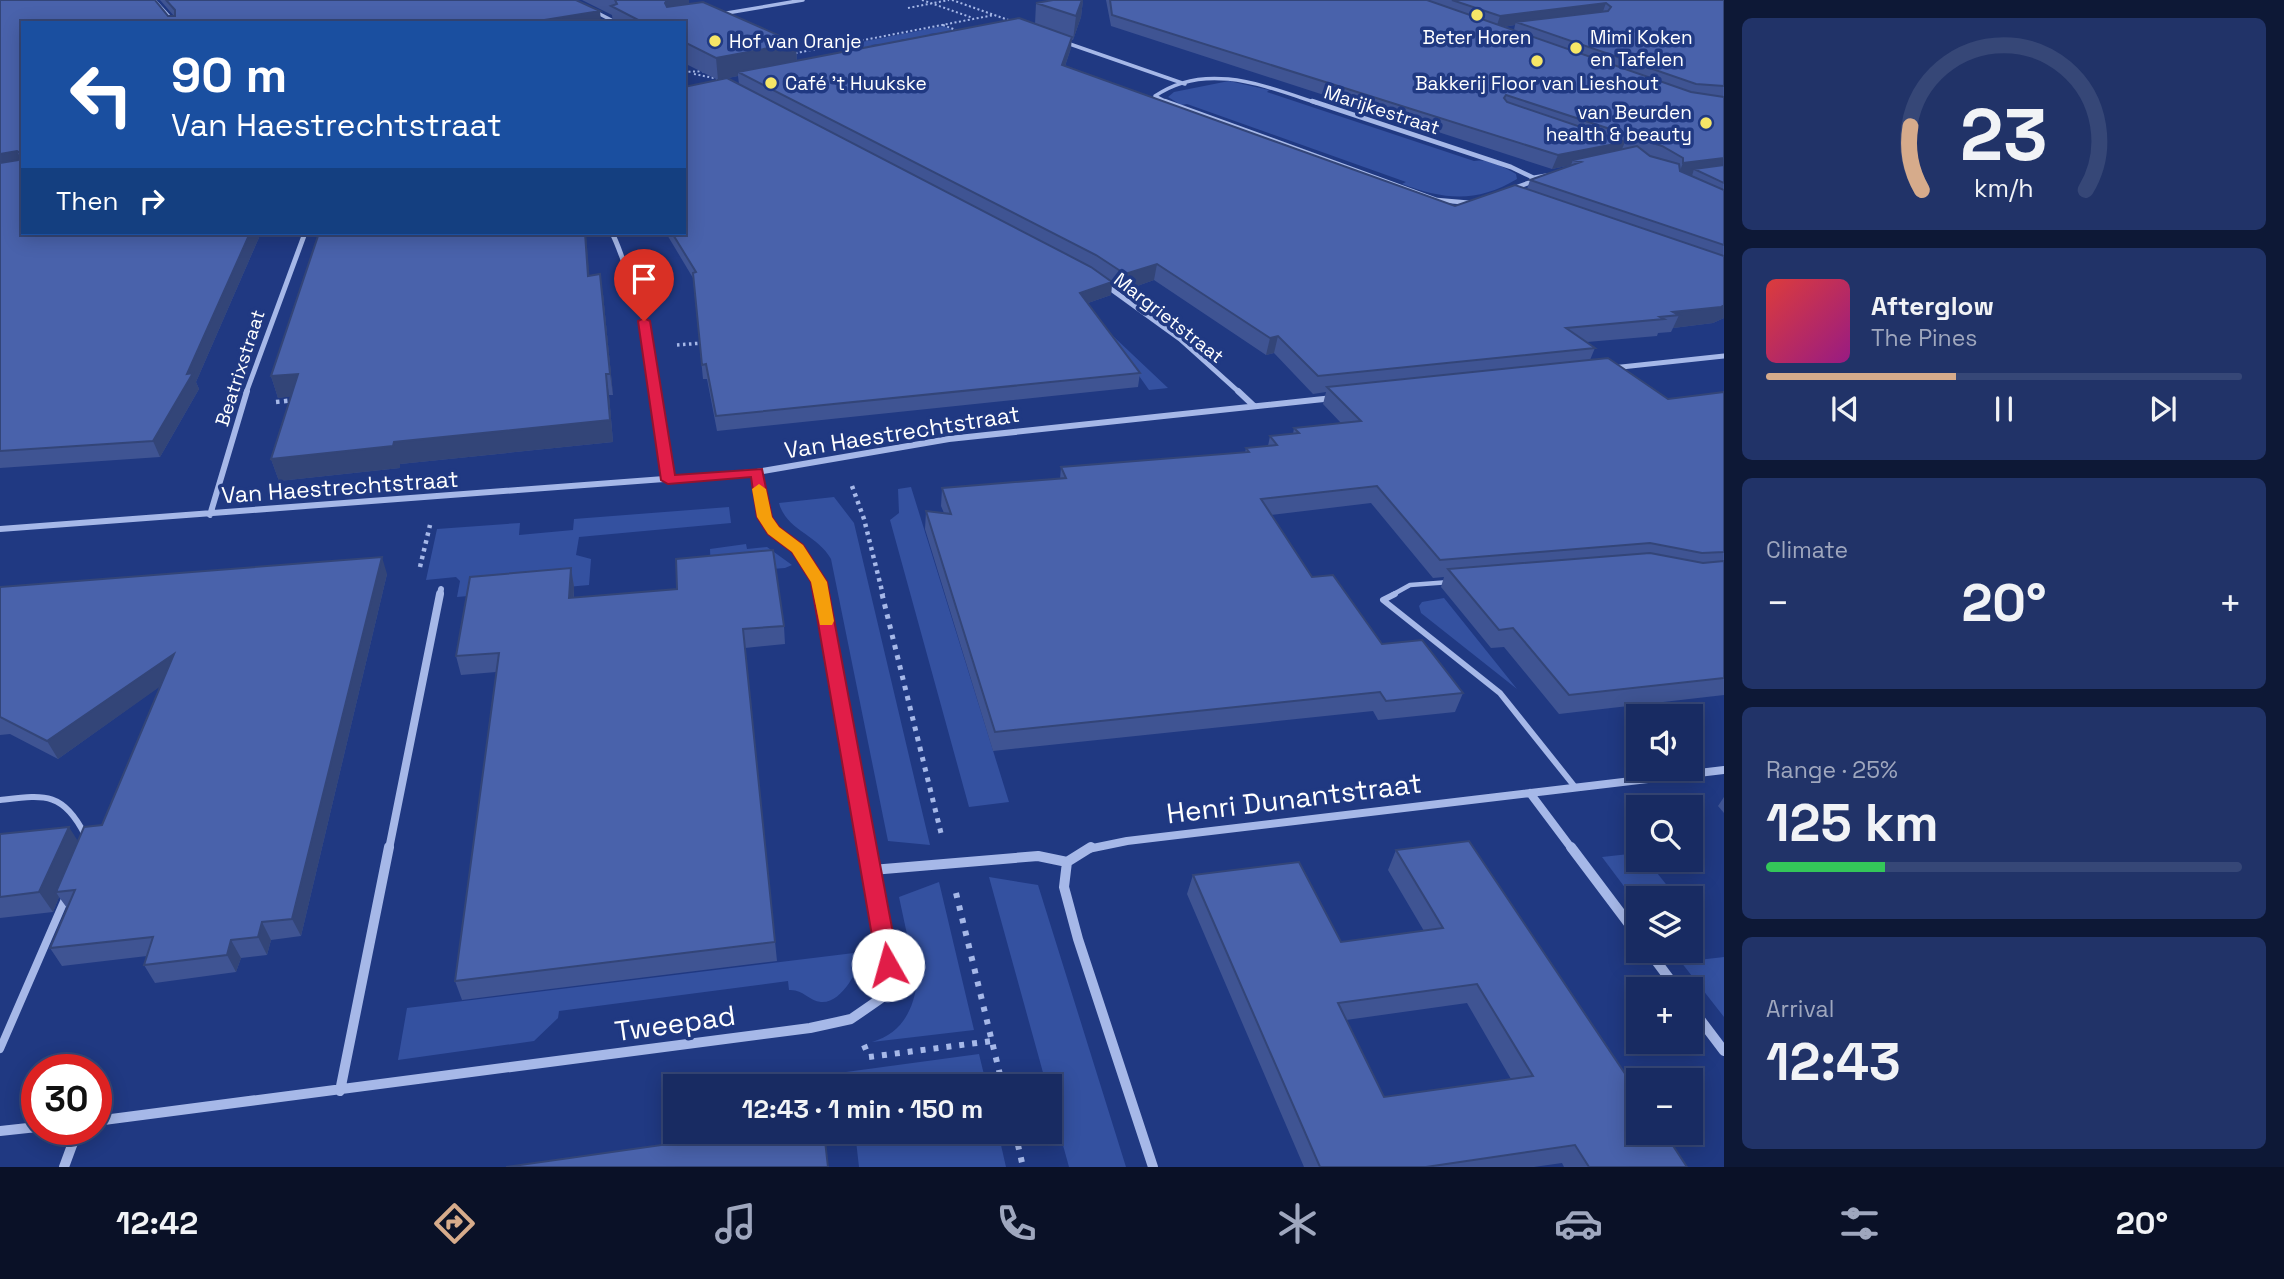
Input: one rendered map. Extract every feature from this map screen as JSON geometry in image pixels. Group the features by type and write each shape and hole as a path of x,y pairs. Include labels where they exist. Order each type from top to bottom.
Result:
{"street":[{"path":"154,0 173,21"},
{"path":"713,15 803,0"},
{"path":"585,6 611,21"},
{"path":"1017,25 1187,85"},
{"name":"Marijkestraat","path":"1215,78 1245,80 1511,167 1532,177 1531,182 1472,203 1437,200 1175,107 1155,96 1159,92 1215,78"},
{"path":"1504,193 1516,197"},
{"name":"Beatrixstraat","path":"210,515 243,405 304,235"},
{"path":"613,235 622,252 629,279 639,290 668,480"},
{"name":"Margrietstraat","path":"1102,283 1180,339 1254,406"},
{"path":"1609,369 1724,356"},
{"name":"Van Haestrechtstraat","path":"0,529 757,472 949,439 1340,397"},
{"name":"Tweepad","path":"112,1119 810,1028 851,1019 880,999 888,965 819,582 797,548 774,530 764,517 757,472"},
{"path":"340,1091 441,589"},
{"name":"Henri Dunantstraat","path":"1067,862 1092,847 1127,841 1724,770"},
{"path":"1530,793 1626,920"},
{"path":"872,870 1038,856 1067,862 1064,887 1077,939 1153,1167"},
{"path":"1703,1023 1724,1051"},
{"path":"0,1131 21,1129"},
{"path":"64,1167 72,1145"}],"lane":[{"path":"1532,177 1557,173"},
{"path":"1464,581 1410,586 1383,600 1500,693 1576,788"},
{"path":"0,800 49,795 75,813 89,845"},
{"path":"0,1049 67,896"}],"path":[{"path":"922,0 974,19"},
{"path":"908,8 950,0 1017,25"},
{"path":"788,55 994,15"},
{"path":"942,25 968,35"},
{"path":"826,47 838,53"},
{"path":"686,74 719,68"},
{"path":"692,74 726,83"},
{"path":"648,346 712,343"},
{"path":"243,405 295,400"},
{"path":"843,458 864,519 1000,1074"},
{"path":"436,498 417,582 441,589"},
{"path":"851,1019 869,1057 992,1041"},
{"path":"1018,1144 1023,1167"}],"shaded area":[{"path":"943,26 961,33 933,33 929,34 937,38 900,40 908,44 871,45 878,50 875,51 831,48"},
{"path":"1229,81 1269,90 1267,92 1474,161 1495,164 1516,174 1517,179 1502,187 1474,195 1447,196 1432,193 1187,104 1181,105 1168,97 1174,92"},
{"path":"1106,329 1114,337 1168,388 1149,390"},
{"path":"911,487 1009,802 969,807 890,520 899,513 898,489"},
{"path":"834,497 854,523 930,845 888,841 831,559 818,544 788,520 779,503"},
{"path":"729,507 731,523 579,537 576,555 591,559 589,585 457,597 460,581 456,577 426,580 437,529 520,523 519,535 573,530 574,519"},
{"path":"746,544 747,549 767,547 792,565 785,568 711,574 710,549"},
{"path":"1444,598 1517,689 1421,613 1419,606 1422,602"},
{"path":"1626,854 1626,872 1656,872 1667,886 1626,886 1626,889 1602,857"},
{"path":"989,877 1038,885 1126,1167 1069,1167 1062,1142 1062,1074 1043,1074"},
{"path":"939,882 974,1030 872,1042 898,1027 909,1011 915,992 917,981 899,897"},
{"path":"862,952 849,984 829,1001 817,1001 798,991 789,990 788,981 559,1011 558,1018 534,1041 398,1060 407,1008"},
{"path":"1724,957 1724,1017 1703,990 1703,977 1693,977 1682,963 1703,963 1703,959"},
{"path":"979,1054 984,1074 846,1074"},
{"path":"856,1144 1001,1144 1006,1167 859,1167"}],"building":[{"path":"0,0 155,0 168,16 175,16 175,10 166,0 576,0 600,11 538,21 21,21 21,153 17,151 0,154"},
{"path":"615,0 667,0 667,7 703,2 796,43 716,58 686,43 686,21 640,21 611,6 617,4"},
{"path":"1082,0 1076,16 1036,3"},
{"path":"1110,0 1427,0 1691,92 1724,97 1724,158 1683,163 1683,158 1662,146 1506,95 1504,98 1507,102 1625,142 1558,155 1112,15"},
{"path":"1452,0 1724,0 1724,86 1696,84 1516,22 1608,11 1611,7 1606,3 1500,16"},
{"path":"1019,18 1072,37 1062,65 1455,206 1515,185 1724,256 1724,305 1673,312 1679,315 1660,317 1664,319 1566,328 1595,348 1318,376 1278,336 1270,338 1157,264 1125,274 1096,255 738,72"},
{"path":"727,78 1091,267 1112,282 1080,293 1140,373 716,416 706,364 702,365 693,273 696,272 673,235 686,235 686,87"},
{"path":"1637,146 1650,156 1679,164 1680,171 1724,190 1724,245 1530,180 1581,162 1573,160"},
{"path":"21,156 21,235 249,235 187,374 193,373 153,441 0,451 0,163 18,160"},
{"path":"1724,165 1724,183 1694,169"},
{"path":"318,235 585,235 588,276 600,274 610,374 606,374 610,420 394,442 393,446 271,459 298,374 271,376"},
{"path":"1608,358 1668,399 1724,392 1724,552 1702,553 1650,543 1440,560 1377,486 1261,499 1312,577 1333,575 1382,644 1422,640 1463,693 1386,701 1380,692 995,732 926,511 951,514 942,488 1066,478 1061,467 1249,452 1246,448 1277,445 1270,436 1299,433 1294,428 1361,421 1327,387"},
{"path":"773,550 784,626 743,629 775,942 455,981 499,653 456,656 470,577 571,568 569,598 677,589 676,559"},
{"path":"1650,553 1703,563 1724,561 1724,678 1569,695 1513,628 1499,630 1448,569"},
{"path":"382,557 292,919 262,922 258,937 231,940 227,955 144,965 153,937 50,948 75,890 56,892 84,827 102,825 174,654 47,741 0,717 0,587"},
{"path":"69,827 39,892 0,897 0,834"},
{"path":"1469,841 1626,1075 1626,1145 1673,1145 1687,1167 1589,1167 1575,1145 1426,1167 1320,1167 1193,875 1299,862 1341,942 1443,928 1396,850","holes":["1477,984 1533,1076 1384,1097 1338,1003"]},
{"path":"668,1144 825,1144 828,1167 506,1167"}],"slow traffic":[{"path":"759,489 764,517 774,530 797,548 819,582 826,621"}],"place":[{"name":"Beter Horen","path":"1477,15"},
{"name":"Hof van Oranje","path":"715,41"},
{"name":"Mimi Koken en Tafelen","path":"1576,48"},
{"name":"Bakkerij Floor van Lieshout","path":"1537,61"},
{"name":"Café 't Huukske","path":"771,83"},
{"name":"van Beurden health & beauty","path":"1706,123"}],"route":[{"path":"644,321 668,480 757,472 764,517 774,530 797,548 819,582 888,965"}]}
